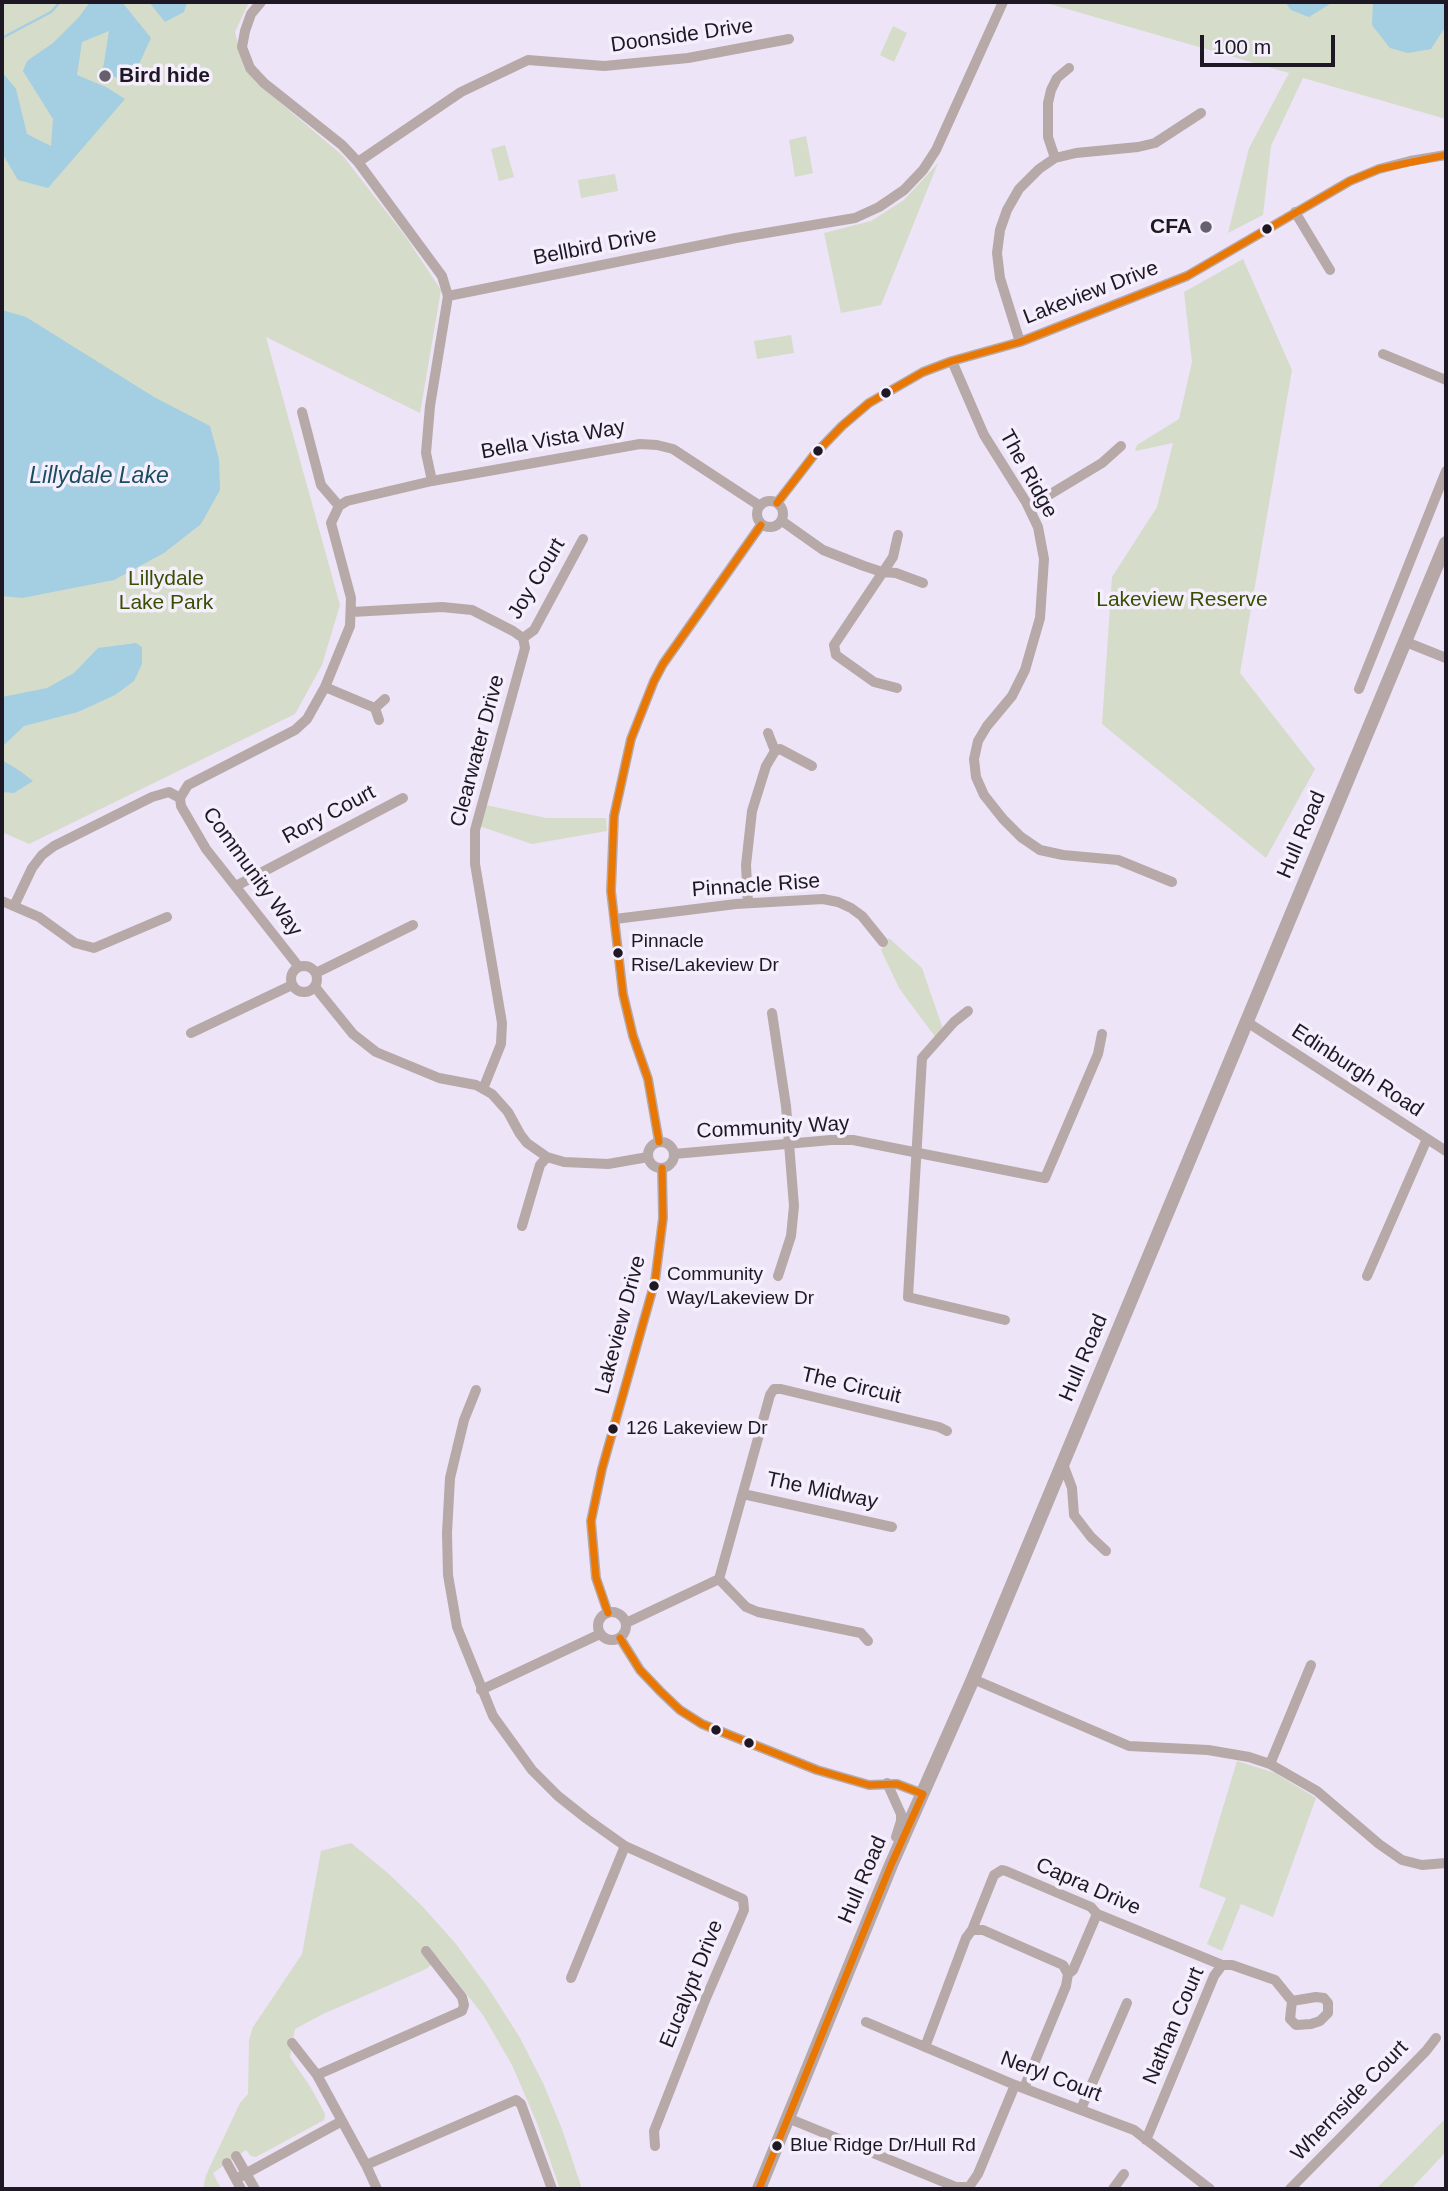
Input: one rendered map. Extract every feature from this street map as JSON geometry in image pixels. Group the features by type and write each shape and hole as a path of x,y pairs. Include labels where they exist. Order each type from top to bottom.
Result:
{"main road":[{"name":"Hull Road","path":"759,2189 891,1865 973,1679 1446,543"}],"street":[{"path":"261,2 251,14 245,31 243,47 250,68 264,83 342,145 358,162 442,276 448,296 430,406 426,453 432,481"},
{"name":"Bellbird Drive","path":"448,296 736,238 855,218 880,207 904,190 923,170 936,150 1003,2"},
{"name":"Doonside Drive","path":"358,162 461,92 528,60 604,66 688,58 789,40"},
{"path":"1055,158 1048,137 1048,103 1057,78 1069,68"},
{"path":"1020,342 1000,278 997,253 1000,230 1007,209 1019,189 1039,169 1055,158 1155,143 1201,113"},
{"name":"Lakeview Drive","path":"777,503 814,455 842,426 869,403 923,372 1020,342 1188,276 1350,181 1379,169 1446,155"},
{"path":"1295,212 1331,270"},
{"path":"1383,354 1446,380"},
{"name":"The Ridge","path":"952,361 984,435 1038,527 1044,559 1040,618 1025,670 1013,696 987,726 978,741 974,759 975,777 984,795 1003,819 1021,837 1040,850 1118,860 1172,882"},
{"path":"14,906 32,867 54,846 152,797 169,792 180,797 188,785 295,730 307,719 326,687 350,626 351,598 331,523 339,506 321,485 302,412"},
{"name":"Bella Vista Way","path":"339,506 347,501 432,481 622,446 657,444 673,449 760,506"},
{"path":"1029,508 1102,463 1121,446"},
{"path":"1359,689 1446,471"},
{"path":"768,501 777,503 783,509 782,521 771,528 761,524 757,516 760,506 768,501"},
{"path":"782,521 823,550 882,572 896,573 923,583"},
{"path":"659,1142 648,1079 625,1005 611,891 614,816 628,752 643,706 663,664 761,524"},
{"path":"897,688 874,682 835,655 834,645 893,557 898,535"},
{"name":"Joy Court","path":"523,638 534,630 583,539"},
{"path":"352,612 442,607 472,610 523,638"},
{"name":"Clearwater Drive","path":"483,1089 501,1044 502,1023 475,864 475,830 521,665 525,648 523,638"},
{"path":"1406,642 1446,658"},
{"path":"326,687 375,708 379,720"},
{"path":"375,708 385,699"},
{"path":"768,733 775,751"},
{"path":"748,903 746,865 750,820 766,766 775,751 780,749 812,766"},
{"name":"Community Way","path":"180,797 181,806 197,836 299,967"},
{"name":"Rory Court","path":"236,886 403,799"},
{"name":"Pinnacle Rise","path":"615,919 804,899 838,902 862,916 883,942"},
{"path":"2,901 39,917 75,943 94,948 167,917"},
{"path":"316,973 413,925"},
{"path":"305,966 316,973 318,980 315,987 308,992 299,991 292,985 293,971 299,967 305,966"},
{"path":"191,1033 292,985"},
{"path":"315,987 353,1034 376,1052 439,1079 463,1082 483,1089 500,1102 527,1143 547,1157 564,1162 608,1164 648,1157"},
{"path":"968,1010 922,1058 908,1297 1005,1320"},
{"path":"772,1013 789,1143 794,1206 791,1236 778,1276"},
{"name":"Edinburgh Road","path":"1247,1022 1446,1151"},
{"name":"Community Way","path":"674,1153 853,1140 1045,1178 1098,1054 1102,1034"},
{"path":"1367,1276 1427,1139"},
{"path":"659,1142 670,1145 674,1153 671,1163 662,1168 653,1165 648,1157 650,1147 659,1142"},
{"path":"522,1226 540,1166 547,1157"},
{"name":"Lakeview Drive","path":"608,1613 596,1578 592,1521 602,1469 655,1281 663,1218 662,1168"},
{"name":"The Circuit","path":"719,1580 770,1395 774,1389 947,1431"},
{"name":"Eucalypt Drive","path":"476,1390 464,1420 450,1478 448,1575 457,1627 493,1716 533,1770 558,1797 625,1846 743,1899 744,1910 706,1998 654,2132 655,2146"},
{"path":"1063,1464 1072,1488 1074,1515 1106,1551"},
{"name":"The Midway","path":"743,1494 892,1527"},
{"path":"626,1623 719,1580 746,1607 758,1612 861,1633 869,1640"},
{"path":"608,1613 621,1615 626,1623 625,1632 620,1638 611,1641 600,1634 598,1622 608,1613"},
{"path":"481,1690 600,1634"},
{"path":"620,1638 640,1670 653,1684 680,1710 702,1724 817,1770 869,1785 897,1784 923,1794"},
{"path":"1270,1764 1311,1665"},
{"path":"973,1679 1129,1746 1208,1750 1249,1757 1270,1764 1317,1791 1402,1860 1422,1866 1446,1863"},
{"path":"887,1783 897,1804 901,1821 892,1850 891,1865"},
{"path":"571,1978 625,1846"},
{"name":"Capra Drive","path":"972,1930 992,1880 997,1872 1002,1870 1091,1907 1097,1914 1222,1965"},
{"path":"788,2118 957,2187 969,2187 978,2174 1019,2087 1097,1914"},
{"path":"925,2047 966,1938 972,1930 983,1930 1063,1965 1069,1974"},
{"path":"317,2076 462,2011 462,1997 426,1951"},
{"name":"Nathan Court","path":"1146,2140 1214,1976 1222,1965 1232,1965 1275,1980 1292,2001"},
{"path":"1081,2109 1127,2003"},
{"name":"Neryl Court","path":"866,2022 1019,2087 1126,2127 1210,2189"},
{"name":"Whernside Court","path":"1290,2189 1436,2038"},
{"path":"292,2043 317,2076 377,2189"},
{"path":"366,2165 516,2100 521,2104 552,2189"},
{"path":"236,2179 342,2121"},
{"path":"236,2156 255,2189"},
{"path":"227,2163 241,2189"},
{"path":"1114,2189 1124,2174"}],"green space":[{"name":"Lillydale Lake Park","path":"2,2 249,2 235,32 244,68 256,82 343,156 406,237 441,290 420,413 266,337 340,605 322,665 295,714 29,844 2,832"},
{"path":"1043,2 1446,2 1446,119 1303,78 1271,146 1263,215 1228,233 1249,148 1289,73"},
{"path":"893,26 907,33 894,62 880,55"},
{"path":"806,136 813,173 795,177 789,140"},
{"path":"505,145 514,177 499,181 491,149"},
{"path":"938,163 881,305 841,313 824,233 871,221 904,200"},
{"path":"615,174 618,191 581,198 578,180"},
{"name":"Lakeview Reserve","path":"1243,259 1292,370 1240,673 1315,769 1266,858 1102,724 1112,577 1157,507 1173,443 1135,451 1137,445 1179,419 1192,362 1184,292"},
{"path":"791,335 794,353 757,359 754,341"},
{"path":"481,804 546,818 606,818 607,831 532,844 479,826"},
{"path":"889,938 922,968 943,1029 936,1038 899,988 881,950"},
{"path":"1237,1761 1275,1773 1316,1798 1273,1917 1241,1904 1222,1951 1207,1944 1226,1898 1199,1887"},
{"path":"351,1843 423,1907 456,1944 489,1989 520,2038 543,2083 582,2189 560,2189 537,2123 512,2065 483,2015 439,1959 426,1969 295,2029 290,2057 311,2088 325,2114 324,2120 256,2157 246,2150 213,2173 221,2189 203,2189 206,2175 240,2103 248,2094 249,2040 253,2027 302,1954 321,1851"},
{"path":"1446,2118 1446,2152 1411,2189 1376,2189"}],"water":[{"path":"90,2 122,2 151,38 134,75 124,80 106,74 103,69 109,31 82,42 77,75 106,87 125,99 48,188 18,180 2,153 2,72 16,89 27,134 51,146 53,119 23,71 27,61 53,43"},
{"path":"149,2 187,2 184,12 165,22"},
{"path":"1285,2 1333,2 1309,17 1291,10"},
{"path":"1373,2 1446,2 1446,26 1431,49 1408,53 1390,48 1372,25"},
{"name":"Lillydale Lake","path":"2,310 26,317 154,397 210,426 219,459 220,490 201,524 164,553 114,580 22,598 2,596"},
{"path":"136,643 142,647 142,664 134,681 115,695 78,712 24,726 4,745 2,756 2,697 47,688 74,673 98,648"},
{"path":"2,760 33,781 14,793 2,792"}],"waterway":[{"path":"2,38 51,12 60,2"}],"transit line":[{"path":"777,503 814,455 842,426 869,403 923,372 1020,342 1187,276 1350,181 1379,169 1446,155"},
{"path":"659,1142 648,1079 633,1036 623,994 611,891 614,816 631,739 654,681 663,664 761,525"},
{"path":"608,1613 596,1578 591,1521 602,1469 655,1281 663,1218 662,1168"},
{"path":"620,1638 640,1670 660,1691 680,1710 702,1724 817,1770 869,1785 897,1784 923,1794 891,1865 759,2189"}],"place":[{"name":"Bird hide","path":"105,76"},
{"name":"CFA","path":"1206,227"},
{"name":"Pinnacle Rise/Lakeview Dr","path":"618,953"},
{"name":"Community Way/Lakeview Dr","path":"654,1286"},
{"name":"126 Lakeview Dr","path":"613,1429"},
{"name":"Blue Ridge Dr/Hull Rd","path":"777,2146"}]}
